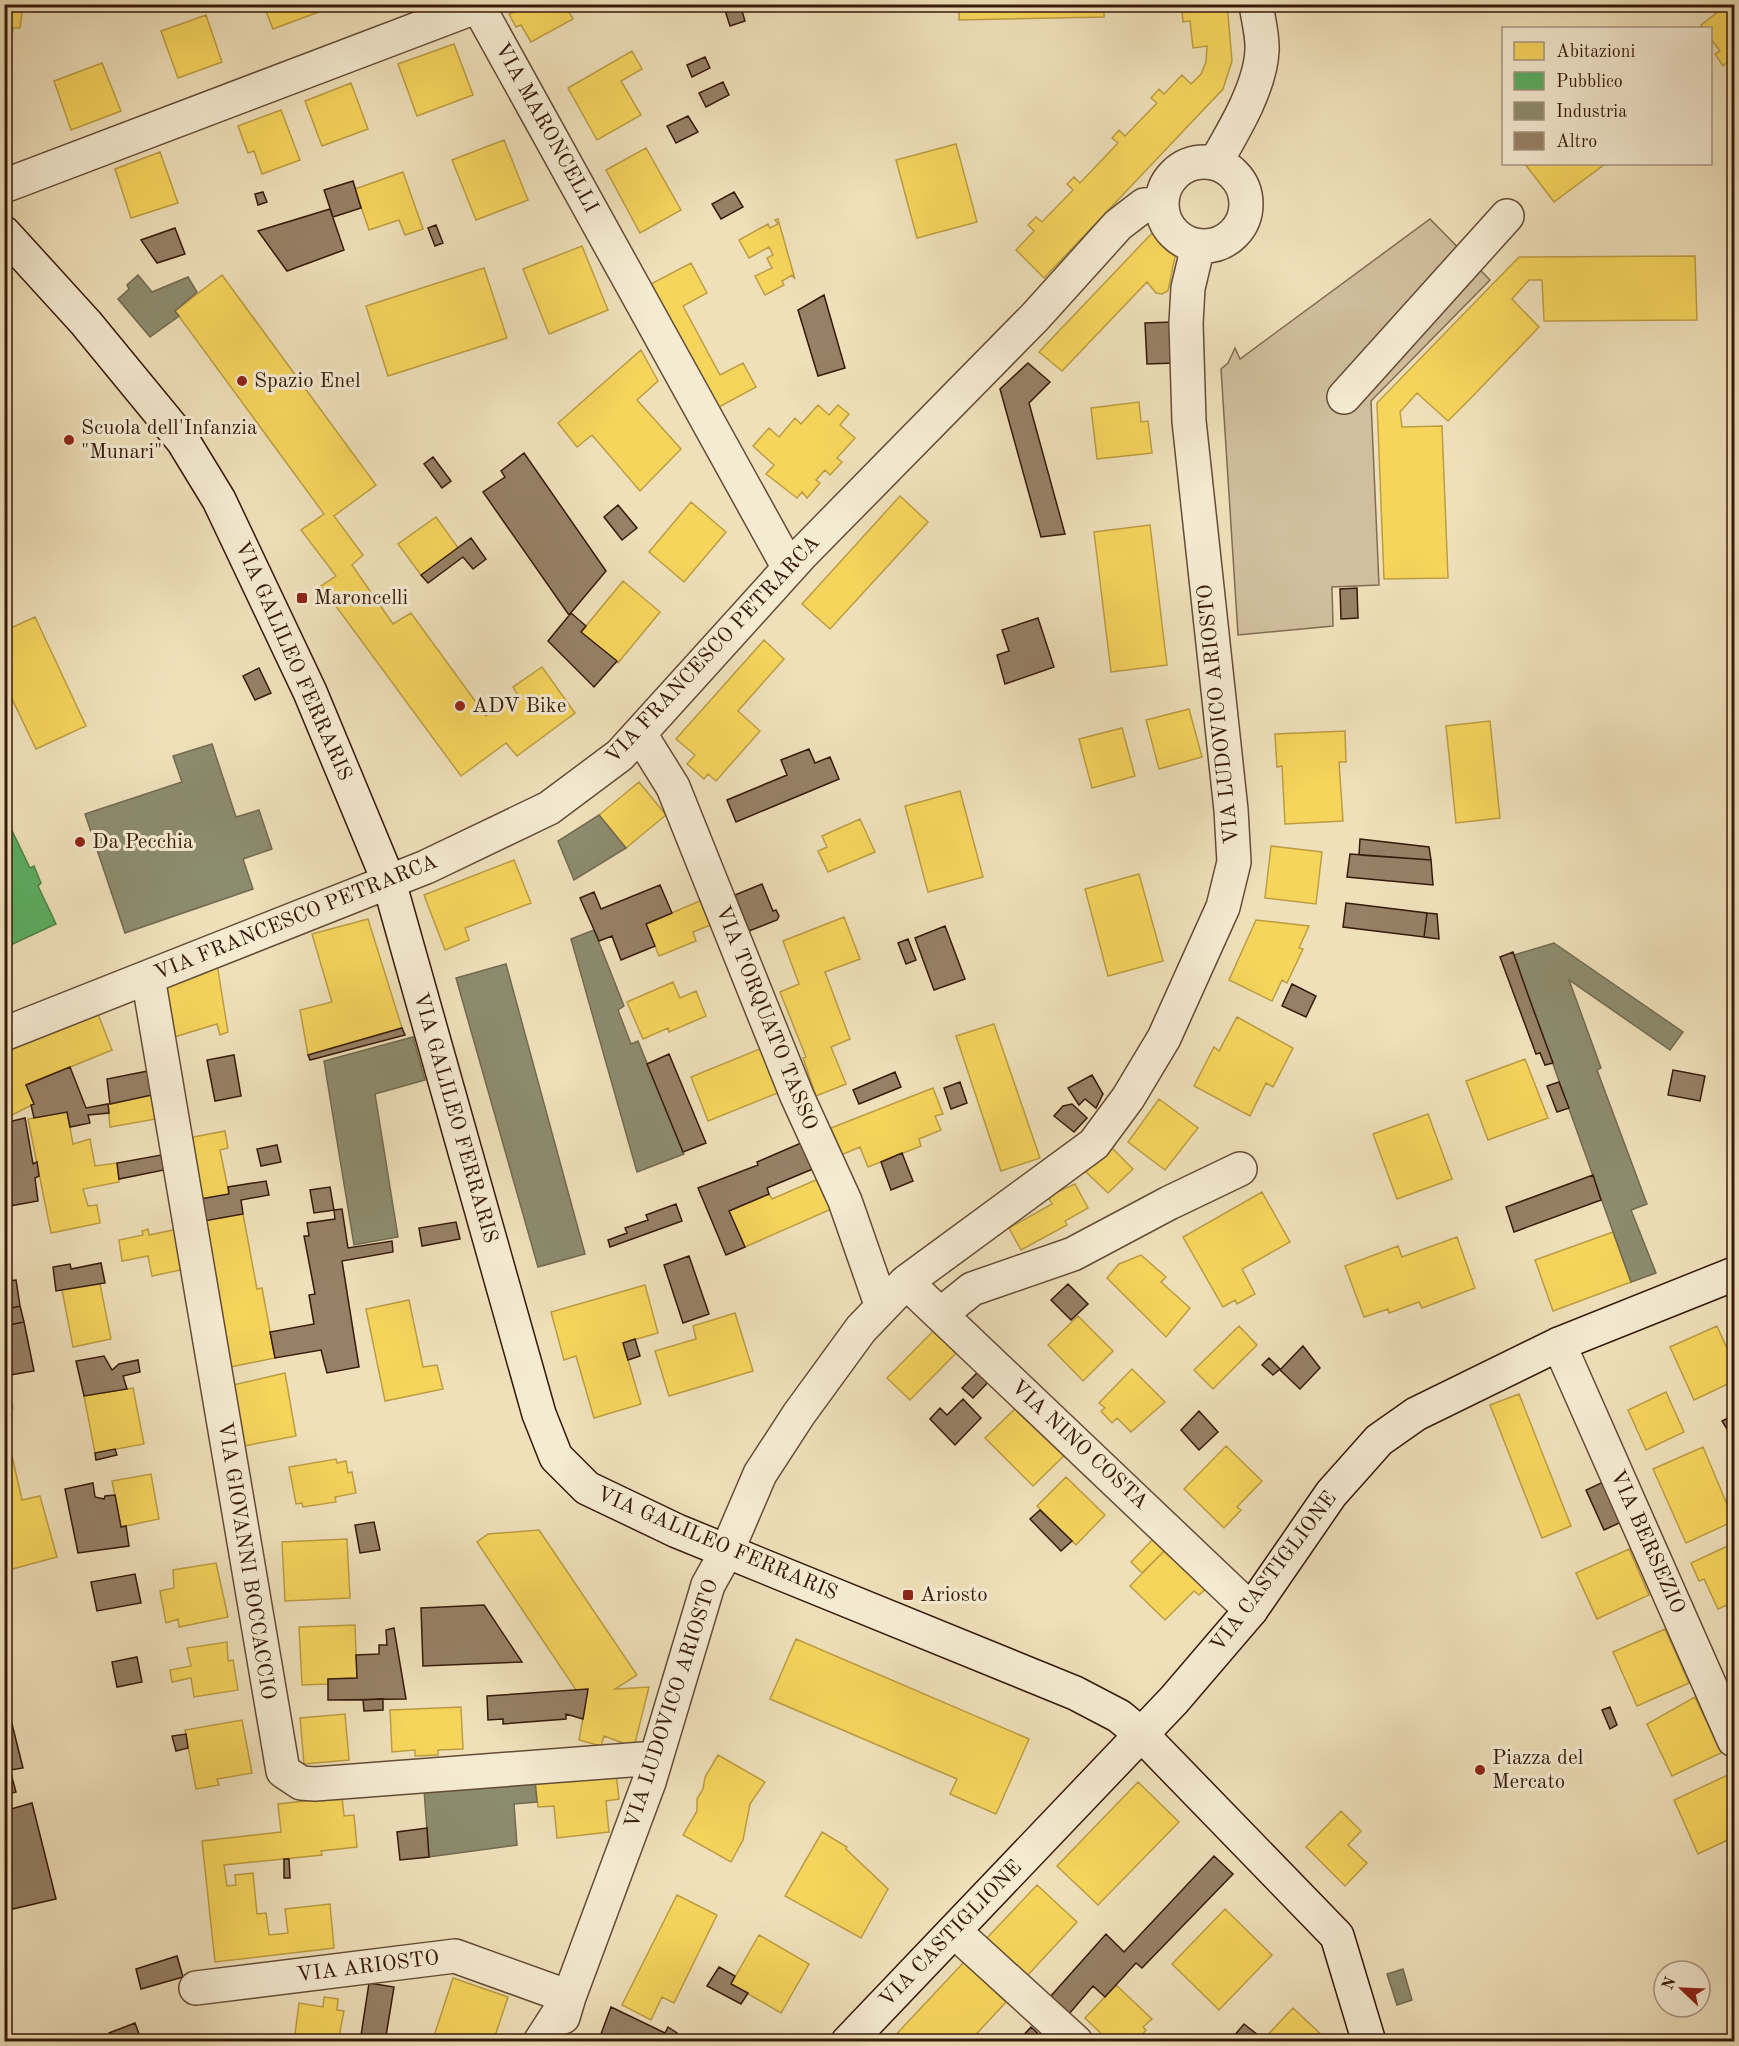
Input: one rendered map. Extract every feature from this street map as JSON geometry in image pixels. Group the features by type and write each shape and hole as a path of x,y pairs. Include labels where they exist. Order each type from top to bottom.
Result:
{"street":[{"path":"1215,163 1236,127 1252,89 1262,51 1256,4"},
{"name":"VIA MARONCELLI","path":"4,186 478,6 484,7 789,568"},
{"path":"1200,161 1215,163 1229,170 1240,181 1245,196 1245,212 1239,226 1228,238 1214,245 1198,246 1184,241 1172,232 1164,219 1161,204 1164,189 1172,175 1185,166 1200,161"},
{"name":"VIA FRANCESCO PETRARCA","path":"4,1034 426,867 549,808 620,755 789,568 1035,317 1118,225 1144,205 1161,204"},
{"path":"1344,397 1507,216"},
{"name":"VIA GALILEO FERRARIS","path":"4,232 142,389 183,441 219,500 310,692 389,882 539,1414 556,1457 587,1488 678,1532 1075,1693 1119,1716 1142,1735 1337,1936 1369,2042"},
{"name":"VIA LUDOVICO ARIOSTO","path":"540,2042 569,1997 656,1758 708,1585 727,1551 760,1474 861,1329 906,1282 1094,1144 1128,1098 1164,1038 1223,907 1234,862 1231,810 1189,421 1185,339 1188,288 1198,246"},
{"name":"VIA TORQUATO TASSO","path":"640,734 673,787 797,1096 844,1201 882,1307"},
{"name":"VIA GIOVANNI BOCCACCIO","path":"148,977 283,1771 301,1783 315,1784 656,1758"},
{"path":"941,1314 972,1289 1073,1254 1169,1203 1240,1169"},
{"name":"VIA CASTIGLIONE","path":"848,2042 1142,1735 1251,1610 1331,1494 1379,1440 1416,1414 1559,1344 1734,1274"},
{"name":"VIA NINO COSTA","path":"906,1282 1251,1610"},
{"name":"VIA BERSEZIO","path":"1559,1344 1734,1740"},
{"path":"954,1931 1076,2042"},
{"name":"VIA ARIOSTO","path":"196,1988 455,1956 569,1997"},
{"path":"556,2042 569,1997"}],"shaded area":[{"path":"1430,219 1490,280 1371,401 1379,585 1332,587 1333,626 1238,635 1221,369 1228,363 1235,348 1240,359"}],"building: Abitazioni":[{"path":"4,4 23,4 20,28 13,28 10,46 4,45"},
{"path":"263,4 331,4 332,7 273,29"},
{"path":"515,4 565,4 573,19 531,42 521,25 516,27 509,14 514,12 511,7"},
{"path":"959,4 1104,4 1104,17 959,20"},
{"path":"1188,4 1227,4 1232,61 1223,89 1044,278 1016,250 1034,231 1028,225 1036,217 1042,222 1073,190 1067,184 1074,177 1080,183 1118,143 1112,138 1119,130 1125,136 1157,103 1151,98 1159,89 1164,94 1182,75 1191,84 1201,74 1206,62 1207,46 1193,48 1190,21 1183,22 1182,11 1188,10"},
{"path":"1728,4 1734,4 1734,69 1729,61 1723,66 1715,54 1720,51 1712,41 1712,27 1701,25"},
{"path":"206,15 222,62 178,78 161,31"},
{"path":"454,44 473,95 417,116 398,64"},
{"path":"632,51 642,69 621,81 641,115 597,140 568,88"},
{"path":"102,63 121,111 71,130 54,81"},
{"path":"351,83 368,129 322,146 305,101"},
{"path":"281,110 300,160 262,174 254,151 248,153 238,126"},
{"path":"504,140 528,200 476,220 452,160"},
{"path":"956,144 977,222 917,238 896,160"},
{"path":"646,148 681,210 640,233 606,170"},
{"path":"160,152 178,203 131,218 115,169"},
{"path":"1526,165 1604,165 1554,202"},
{"path":"403,172 423,229 405,235 399,220 369,230 355,189"},
{"path":"778,219 795,279 792,275 782,281 784,285 765,295 755,276 772,268 767,258 773,255 769,247 749,258 739,240 768,224 770,228 778,224 775,220"},
{"path":"1154,231 1176,252 1168,291 1162,294 1156,293 1147,282 1062,371 1039,352"},
{"path":"582,246 608,310 549,334 523,269"},
{"path":"1695,256 1697,320 1544,321 1542,280 1529,280 1512,299 1539,327 1470,399 1448,421 1417,393 1400,412 1402,427 1442,426 1448,578 1384,579 1377,403 1519,257"},
{"path":"691,263 707,293 683,306 720,375 743,363 756,387 710,412 645,287"},
{"path":"484,268 507,338 388,376 366,306"},
{"path":"222,275 376,485 334,516 363,555 352,565 393,624 411,613 486,716 517,694 513,687 542,667 575,713 517,756 506,743 461,776 321,586 336,576 301,530 324,514 175,311"},
{"path":"641,350 658,381 637,400 681,449 640,491 592,435 577,447 558,423"},
{"path":"1139,402 1141,422 1148,421 1152,453 1097,459 1091,408"},
{"path":"818,405 829,415 838,405 849,414 840,425 855,438 837,458 842,462 830,475 825,470 816,480 820,483 807,498 802,492 797,498 766,474 774,465 753,446 769,428 779,437 795,418 801,424"},
{"path":"900,496 928,522 830,629 802,604"},
{"path":"691,502 726,532 684,582 649,552"},
{"path":"436,517 459,549 421,575 398,544"},
{"path":"1150,525 1167,665 1111,672 1094,532"},
{"path":"623,581 660,612 618,663 581,632"},
{"path":"35,617 86,726 36,749 4,682 4,631"},
{"path":"764,640 784,659 738,711 760,731 716,781 708,774 704,779 687,764 695,755 676,739"},
{"path":"1189,709 1202,757 1159,769 1146,720"},
{"path":"1490,721 1500,818 1456,823 1446,726"},
{"path":"1122,728 1135,776 1092,788 1079,739"},
{"path":"1345,731 1346,762 1339,762 1343,821 1285,824 1282,766 1277,767 1275,734"},
{"path":"639,782 666,815 626,848 599,815"},
{"path":"960,791 983,877 928,892 905,806"},
{"path":"860,819 875,852 828,872 818,851 827,847 822,836"},
{"path":"1271,846 1322,852 1316,904 1265,898"},
{"path":"514,860 531,903 465,928 469,940 445,950 424,895"},
{"path":"1139,874 1163,961 1108,976 1085,889"},
{"path":"709,897 718,922 693,932 696,941 659,956 646,924"},
{"path":"844,917 860,959 825,972 850,1039 831,1047 846,1084 816,1096 803,1058 806,1057 780,992 799,984 783,941"},
{"path":"368,919 402,1028 308,1055 300,1010 332,1002 312,934"},
{"path":"1256,920 1309,926 1299,948 1303,949 1287,983 1282,980 1272,1001 1229,980"},
{"path":"217,964 228,1032 220,1035 217,1024 171,1038 163,983"},
{"path":"673,982 680,998 696,991 706,1016 669,1032 668,1028 643,1039 627,1002"},
{"path":"96,1009 112,1050 26,1085 34,1104 4,1119 4,1053 12,1050 10,1046"},
{"path":"1237,1017 1293,1048 1273,1087 1266,1083 1250,1116 1194,1086 1214,1047 1219,1051"},
{"path":"994,1024 1040,1158 1001,1171 956,1036"},
{"path":"767,1046 785,1090 708,1121 691,1077"},
{"path":"1525,1059 1548,1118 1488,1140 1466,1081"},
{"path":"933,1088 943,1114 935,1116 941,1130 919,1139 921,1146 868,1167 860,1147 841,1155 831,1128"},
{"path":"152,1095 156,1119 110,1127 108,1104"},
{"path":"1159,1099 1198,1128 1165,1170 1128,1142"},
{"path":"67,1112 73,1144 90,1139 95,1166 117,1163 119,1182 83,1189 88,1206 97,1205 100,1223 51,1233 28,1119"},
{"path":"1428,1114 1452,1179 1397,1199 1373,1134"},
{"path":"225,1131 228,1148 220,1150 229,1194 200,1199 188,1138"},
{"path":"1110,1146 1133,1169 1108,1193 1085,1171"},
{"path":"825,1176 838,1206 745,1247 729,1211 769,1194 772,1199"},
{"path":"1075,1184 1088,1208 1065,1221 1067,1225 1021,1250 1009,1228 1052,1204 1048,1196"},
{"path":"1262,1192 1290,1242 1242,1269 1255,1294 1237,1304 1235,1300 1223,1307 1183,1237"},
{"path":"243,1214 257,1289 262,1288 275,1358 230,1367 204,1221"},
{"path":"148,1229 149,1235 178,1229 185,1269 152,1276 148,1256 122,1261 119,1240 143,1235 142,1231"},
{"path":"1613,1232 1631,1282 1553,1311 1535,1260"},
{"path":"1457,1237 1475,1288 1422,1308 1419,1302 1389,1313 1388,1309 1364,1317 1345,1266 1398,1246 1402,1257"},
{"path":"1141,1255 1166,1277 1161,1282 1190,1308 1166,1337 1107,1278 1119,1264"},
{"path":"100,1284 111,1339 73,1347 62,1290"},
{"path":"645,1285 658,1333 623,1343 641,1404 594,1418 576,1356 564,1360 551,1312"},
{"path":"409,1300 423,1367 437,1365 443,1389 385,1401 366,1309"},
{"path":"735,1313 753,1371 669,1396 655,1351 696,1339 693,1326"},
{"path":"1078,1316 1113,1351 1083,1381 1048,1345"},
{"path":"940,1324 963,1346 910,1400 887,1378"},
{"path":"1239,1326 1257,1345 1213,1389 1194,1370"},
{"path":"1717,1326 1734,1364 1734,1381 1694,1400 1670,1347"},
{"path":"1132,1369 1165,1402 1131,1432 1117,1418 1112,1423 1101,1411 1105,1408 1099,1403"},
{"path":"285,1373 296,1436 244,1446 233,1385"},
{"path":"4,1376 13,1408 4,1409"},
{"path":"133,1388 144,1444 95,1453 84,1396"},
{"path":"1666,1392 1684,1432 1646,1450 1628,1410"},
{"path":"1519,1394 1571,1526 1542,1538 1490,1405"},
{"path":"1021,1403 1070,1450 1033,1486 985,1438"},
{"path":"1226,1446 1262,1481 1237,1507 1241,1510 1224,1528 1184,1489"},
{"path":"1703,1447 1734,1521 1686,1543 1653,1469"},
{"path":"12,1456 22,1500 40,1496 57,1557 5,1571 4,1458"},
{"path":"336,1459 337,1463 346,1461 348,1473 352,1472 356,1493 335,1497 336,1502 303,1507 302,1503 296,1504 289,1467"},
{"path":"151,1474 159,1519 121,1527 112,1481"},
{"path":"1066,1477 1105,1515 1076,1545 1037,1506"},
{"path":"539,1530 637,1675 615,1689 649,1687 634,1747 604,1736 601,1746 579,1740 588,1689 576,1690 477,1542 488,1534"},
{"path":"1156,1536 1168,1547 1142,1573 1131,1562"},
{"path":"347,1539 350,1598 285,1601 282,1542"},
{"path":"1734,1543 1734,1602 1718,1609 1704,1579 1699,1581 1691,1563"},
{"path":"1168,1547 1208,1587 1199,1595 1194,1591 1165,1620 1130,1586"},
{"path":"1629,1549 1649,1595 1597,1619 1576,1573"},
{"path":"216,1563 228,1617 179,1627 178,1619 166,1623 160,1591 174,1588 173,1570"},
{"path":"355,1625 357,1678 328,1679 328,1684 302,1685 299,1627"},
{"path":"1665,1629 1689,1683 1637,1706 1613,1652"},
{"path":"796,1639 1029,1739 996,1814 950,1794 957,1779 770,1699"},
{"path":"227,1642 228,1661 233,1660 238,1690 194,1697 191,1678 172,1682 170,1670 191,1666 187,1648"},
{"path":"1695,1697 1721,1753 1672,1776 1647,1724"},
{"path":"461,1707 463,1749 438,1750 438,1755 415,1756 415,1750 392,1752 390,1710"},
{"path":"345,1714 349,1760 304,1764 300,1718"},
{"path":"242,1720 252,1773 217,1779 219,1785 196,1789 185,1730"},
{"path":"718,1755 765,1782 750,1804 743,1840 731,1862 683,1835 697,1811 697,1799 703,1789 705,1777"},
{"path":"616,1773 619,1799 606,1801 609,1832 557,1838 554,1806 538,1807 535,1781"},
{"path":"1730,1774 1734,1784 1734,1837 1698,1854 1674,1800"},
{"path":"1138,1782 1179,1822 1098,1905 1057,1866"},
{"path":"342,1797 344,1816 354,1815 357,1847 321,1851 322,1855 224,1865 227,1886 236,1885 235,1875 253,1873 257,1914 266,1913 269,1935 288,1933 285,1909 330,1904 334,1948 215,1962 202,1841 281,1832 278,1804"},
{"path":"1341,1811 1361,1831 1348,1845 1367,1863 1345,1886 1306,1847"},
{"path":"822,1832 847,1847 846,1849 888,1889 861,1938 785,1896"},
{"path":"1037,1885 1077,1922 1027,1976 987,1938"},
{"path":"677,1895 717,1915 674,2003 662,1997 651,2020 622,2005"},
{"path":"1225,1909 1272,1955 1219,2010 1172,1964"},
{"path":"759,1935 809,1964 781,2013 731,1984"},
{"path":"964,1962 1006,2002 969,2042 889,2042"},
{"path":"453,1978 508,1997 493,2042 432,2042"},
{"path":"1116,1985 1152,2019 1143,2027 1146,2030 1136,2042 1110,2042 1085,2018"},
{"path":"324,1997 338,1999 337,2010 344,2011 338,2042 294,2042 299,2003 323,2007"},
{"path":"1293,2008 1329,2042 1261,2042"}],"building: Pubblico":[{"path":"4,814 30,868 34,866 41,883 38,886 56,924 4,948"}],"building: Industria":[{"path":"138,275 152,292 188,277 197,292 175,311 179,316 150,337 118,299 129,289 127,285"},
{"path":"212,744 236,817 259,810 272,849 243,859 253,889 125,933 85,814 182,782 173,756"},
{"path":"599,815 626,848 574,880 558,841"},
{"path":"594,930 624,1006 618,1010 631,1044 638,1041 684,1154 637,1172 571,939"},
{"path":"1554,943 1683,1032 1670,1050 1569,980 1601,1068 1597,1070 1647,1204 1631,1210 1656,1273 1631,1282 1514,955"},
{"path":"506,964 585,1254 538,1267 456,978"},
{"path":"413,1037 425,1080 375,1094 398,1237 354,1245 324,1061"},
{"path":"535,1781 537,1802 514,1804 517,1845 429,1857 424,1790"},
{"path":"1403,1969 1412,2000 1397,2005 1387,1974"}],"building: Altro":[{"path":"723,4 740,4 745,21 730,26"},
{"path":"705,57 710,68 692,77 687,65"},
{"path":"723,82 729,95 706,107 699,93"},
{"path":"688,116 698,132 676,143 667,126"},
{"path":"353,181 361,208 333,217 324,190"},
{"path":"263,192 267,202 258,205 255,194"},
{"path":"734,192 743,207 721,219 712,204"},
{"path":"330,209 344,250 287,271 258,231"},
{"path":"436,225 443,243 435,246 428,228"},
{"path":"175,228 185,254 157,263 141,240"},
{"path":"824,295 845,368 818,376 798,310"},
{"path":"1173,322 1175,363 1147,364 1145,323"},
{"path":"1028,363 1050,382 1029,403 1065,534 1041,537 1000,389"},
{"path":"524,453 606,571 569,615 483,492 505,477 501,471"},
{"path":"433,457 451,481 442,488 424,464"},
{"path":"618,505 637,528 622,540 604,517"},
{"path":"471,538 486,559 473,569 463,557 428,583 421,575"},
{"path":"1357,588 1358,618 1341,619 1340,589"},
{"path":"571,613 586,626 581,632 617,661 594,687 548,641"},
{"path":"1038,618 1054,667 1005,684 997,655 1009,651 1002,630"},
{"path":"259,668 271,693 255,700 243,676"},
{"path":"809,749 815,763 830,757 839,779 736,822 727,800 787,775 781,760"},
{"path":"1360,839 1429,847 1431,860 1359,855"},
{"path":"1350,854 1431,860 1433,885 1347,877"},
{"path":"762,884 773,911 776,910 779,916 777,920 749,931 735,895"},
{"path":"660,885 672,913 646,924 655,946 621,960 612,936 599,941 580,898 594,892 601,909"},
{"path":"1346,903 1427,913 1424,937 1343,927"},
{"path":"1427,913 1437,914 1439,939 1424,937"},
{"path":"945,926 965,979 934,990 915,938"},
{"path":"908,939 916,960 906,964 898,943"},
{"path":"1513,952 1553,1063 1545,1065 1540,1053 1536,1054 1500,957"},
{"path":"1292,984 1316,996 1306,1017 1282,1006"},
{"path":"402,1028 405,1035 310,1060 308,1055"},
{"path":"669,1054 706,1143 683,1152 647,1064"},
{"path":"234,1055 241,1096 215,1101 207,1060"},
{"path":"70,1067 86,1108 108,1104 109,1113 88,1115 90,1123 70,1127 67,1112 34,1118 31,1105 34,1104 26,1085"},
{"path":"1673,1070 1705,1076 1700,1101 1668,1095"},
{"path":"148,1071 152,1095 110,1104 107,1079"},
{"path":"895,1072 901,1087 859,1104 853,1090"},
{"path":"1092,1075 1103,1094 1096,1108 1085,1099 1079,1105 1068,1088"},
{"path":"960,1082 967,1103 951,1109 944,1088"},
{"path":"1559,1082 1569,1108 1557,1112 1547,1086"},
{"path":"1072,1104 1087,1118 1074,1132 1054,1116 1063,1106"},
{"path":"25,1118 33,1164 37,1162 39,1176 35,1178 38,1201 4,1207 4,1123"},
{"path":"808,1140 820,1166 767,1188 769,1194 729,1211 745,1247 726,1255 698,1188 758,1165 757,1162"},
{"path":"277,1145 281,1162 261,1166 257,1149"},
{"path":"902,1153 913,1181 891,1190 881,1162"},
{"path":"161,1155 164,1170 119,1179 117,1163"},
{"path":"1593,1175 1601,1200 1514,1232 1506,1207"},
{"path":"266,1181 269,1195 241,1200 243,1214 204,1221 200,1199 229,1194 228,1187"},
{"path":"330,1187 334,1210 314,1213 310,1190"},
{"path":"676,1204 682,1221 610,1247 608,1240 627,1233 625,1228 648,1220 646,1215"},
{"path":"342,1209 348,1248 392,1241 393,1252 342,1261 359,1367 327,1373 321,1350 275,1358 270,1332 314,1324 309,1295 315,1294 304,1236 309,1236 307,1223 335,1219 334,1210"},
{"path":"456,1222 460,1239 422,1246 419,1228"},
{"path":"689,1256 709,1314 683,1323 664,1265"},
{"path":"101,1263 105,1283 56,1291 53,1267 70,1264 71,1269"},
{"path":"4,1273 5,1281 16,1280 20,1306 4,1310"},
{"path":"1068,1284 1088,1304 1071,1320 1051,1300"},
{"path":"20,1306 24,1322 4,1326 4,1310"},
{"path":"24,1322 34,1371 4,1376 4,1326"},
{"path":"635,1339 640,1356 628,1360 623,1343"},
{"path":"1303,1346 1320,1368 1300,1389 1280,1370"},
{"path":"104,1356 112,1370 119,1364 138,1360 140,1372 123,1376 127,1389 84,1396 76,1361"},
{"path":"1269,1358 1280,1369 1273,1375 1262,1365"},
{"path":"984,1366 994,1376 973,1398 962,1388"},
{"path":"963,1399 981,1418 955,1445 930,1419 940,1408 947,1415"},
{"path":"1199,1411 1218,1432 1199,1450 1181,1430"},
{"path":"1734,1415 1734,1440 1722,1421"},
{"path":"115,1449 117,1455 96,1460 95,1453"},
{"path":"1612,1478 1630,1518 1604,1530 1586,1490"},
{"path":"93,1483 95,1497 104,1499 105,1496 115,1495 121,1527 126,1526 129,1546 78,1553 65,1489"},
{"path":"1040,1510 1072,1541 1061,1551 1030,1519"},
{"path":"374,1522 380,1550 360,1553 355,1525"},
{"path":"135,1574 141,1603 97,1611 91,1582"},
{"path":"484,1605 522,1662 423,1666 421,1608"},
{"path":"394,1628 406,1699 328,1700 328,1679 357,1678 356,1655 379,1654 379,1645 387,1645 386,1630"},
{"path":"137,1657 142,1682 117,1687 112,1662"},
{"path":"588,1689 583,1719 566,1714 566,1719 503,1724 503,1719 488,1720 487,1696"},
{"path":"383,1699 383,1710 364,1711 363,1700"},
{"path":"1610,1707 1617,1725 1610,1729 1602,1710"},
{"path":"12,1724 23,1768 10,1770 16,1792 4,1795 4,1726"},
{"path":"186,1734 188,1748 176,1751 172,1736"},
{"path":"32,1803 56,1899 4,1911 4,1811"},
{"path":"427,1828 429,1857 400,1860 397,1832"},
{"path":"1214,1856 1233,1874 1142,1968 1136,1963 1105,1997 1093,1986 1069,2014 1050,1997 1106,1934 1124,1952"},
{"path":"284,1859 289,1859 290,1878 284,1878"},
{"path":"177,1956 183,1977 141,1989 136,1969"},
{"path":"719,1967 735,1976 731,1984 748,1993 741,2004 707,1986"},
{"path":"369,1983 394,1987 385,2042 360,2042"},
{"path":"611,2007 665,2033 668,2027 677,2033 672,2042 640,2042 618,2034 616,2042 598,2042"},
{"path":"135,2023 142,2042 113,2042 109,2033"},
{"path":"1244,2024 1263,2039 1261,2042 1229,2042"},
{"path":"1031,2027 1047,2042 1017,2042"}],"place":[{"name":"Spazio Enel","path":"242,381"},
{"name":"Scuola dell'Infanzia \"Munari\"","path":"69,440"},
{"name":"Maroncelli","path":"302,598"},
{"name":"ADV Bike","path":"460,706"},
{"name":"Da Pecchia","path":"80,842"},
{"name":"Ariosto","path":"908,1595"},
{"name":"Piazza del Mercato","path":"1480,1770"}]}
